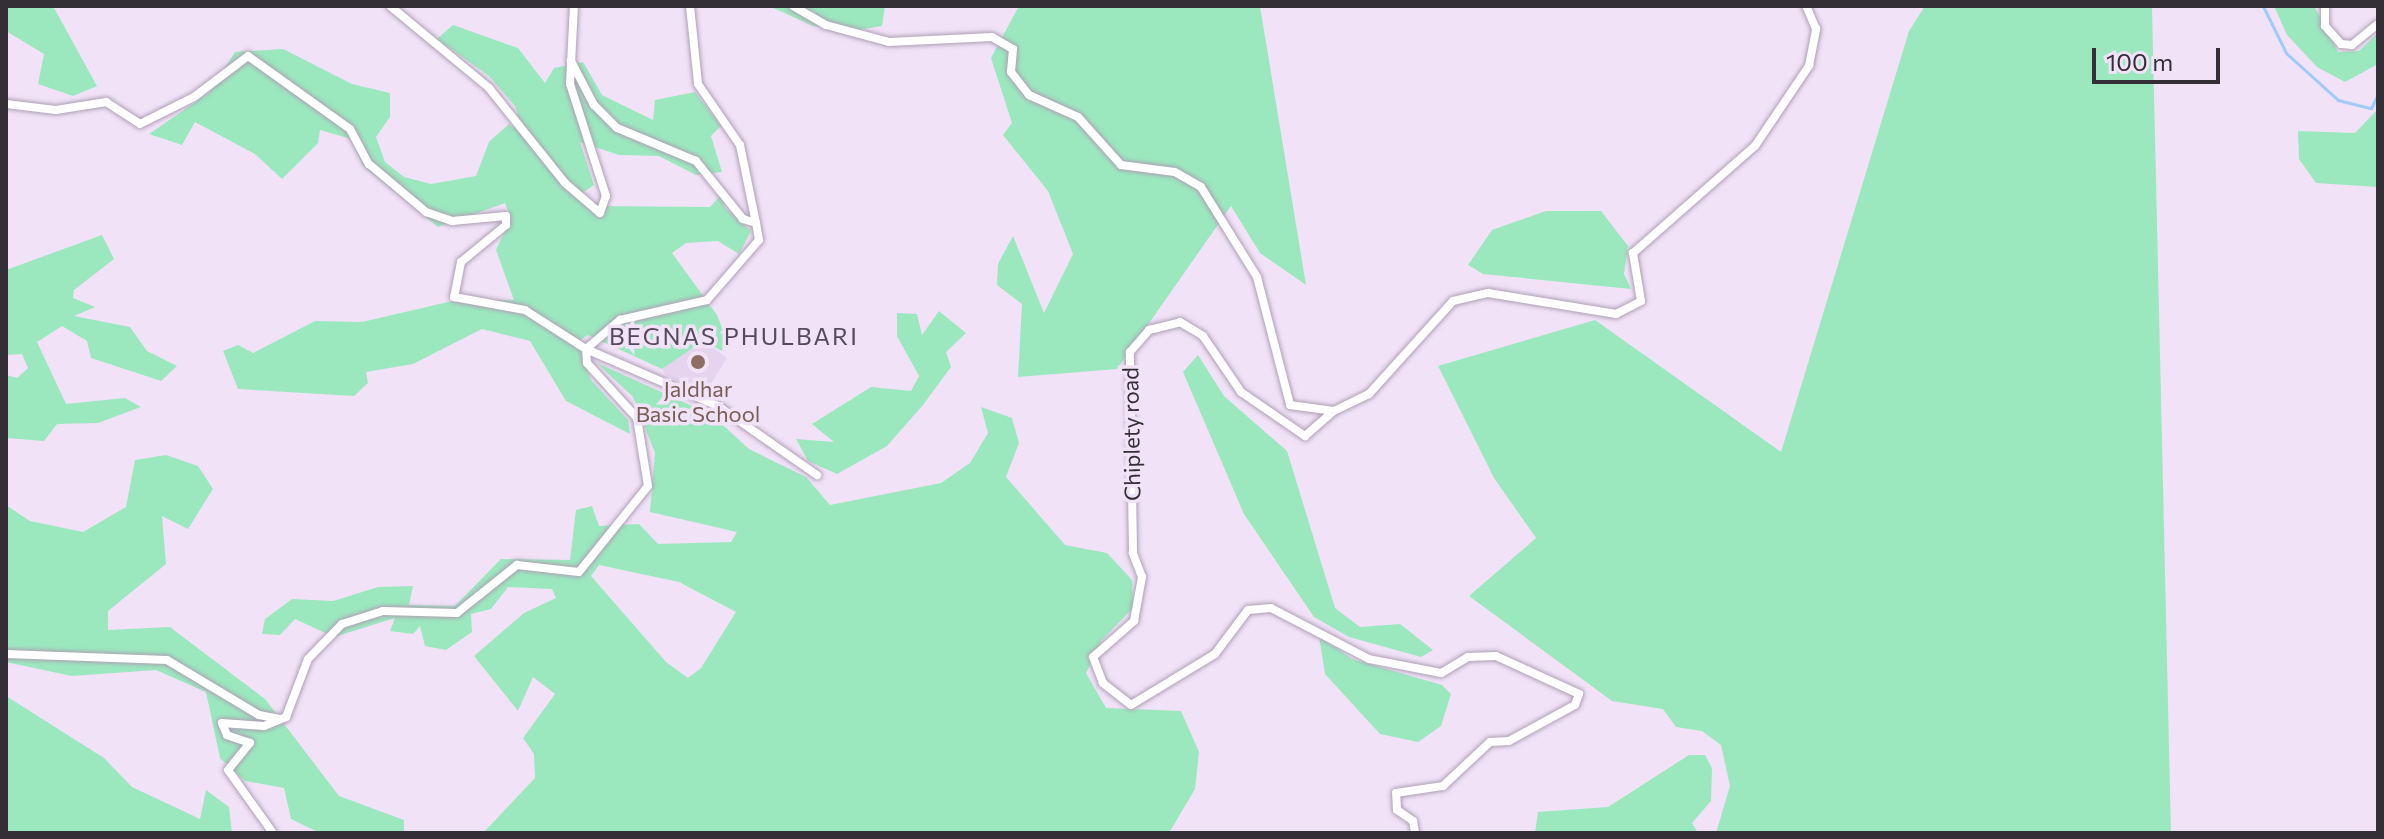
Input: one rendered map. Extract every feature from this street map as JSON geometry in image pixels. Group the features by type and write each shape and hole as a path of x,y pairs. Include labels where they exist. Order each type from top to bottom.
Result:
{"street":[{"path":"390,6 489,88 565,183 600,213 606,196 570,84 574,6"},
{"path":"586,349 620,320 707,300 757,244 756,223 740,145 698,84 690,6"},
{"path":"793,6 826,25 889,42 992,37 1013,49 1011,72 1029,95 1078,117 1121,165 1175,172 1201,187 1257,277 1290,405 1334,411"},
{"name":"Chiplety road","path":"1415,833 1413,821 1397,810 1396,793 1443,786 1490,742 1549,719 1575,705 1579,694 1496,656 1468,657 1441,673 1369,659 1271,608 1248,610 1215,654 1131,705 1103,683 1093,657 1134,621 1142,577 1133,553 1136,469 1127,389 1130,352 1149,330 1180,322 1203,336 1241,392 1289,432 1305,436 1334,411 1369,394 1453,301 1488,293 1616,314 1641,301 1633,253 1755,146 1809,66 1816,29 1806,6"},
{"path":"2325,6 2325,26 2341,44 2352,45 2378,24"},
{"path":"6,104 56,110 106,102 140,124 194,97 248,56 350,129 369,164 426,212 452,221 506,216 506,225 461,262 454,297 525,310 586,349 718,406 817,475"},
{"path":"571,61 594,105 617,128 696,161 743,219 756,223"},
{"path":"284,833 272,830 228,770 250,743 221,728 231,721 264,726 281,719 322,637 342,624 383,611 448,616 509,567 574,574 603,549 646,494 648,471 637,418 587,363 586,349"},
{"path":"6,654 167,660 259,715 281,719"}],"shaded area":[{"name":"Jaldhar Basic School","path":"703,340 727,358 710,385 696,391 666,375 662,369"}],"green space":[{"path":"6,6 53,6 97,86 73,96 38,84 44,54 6,31"},
{"path":"769,6 885,6 882,26 858,30 813,26"},
{"path":"1019,6 1260,6 1306,285 1260,253 1231,206 1117,369 1018,377 1022,304 997,285 998,264 1013,236 1044,313 1073,254 1048,191 1003,135 1012,123 991,58"},
{"path":"1925,6 2152,6 2171,833 1716,833 1730,786 1721,745 1702,731 1676,727 1663,709 1612,701 1469,596 1536,538 1494,478 1438,366 1595,320 1781,452 1909,31"},
{"path":"2274,6 2314,6 2338,52 2359,51 2378,33 2378,64 2345,82 2317,67 2287,35"},
{"path":"453,25 518,48 545,83 554,68 583,62 602,95 653,120 655,100 695,92 721,126 711,136 722,172 696,175 659,156 619,155 580,142 594,185 582,193 594,206 710,207 721,195 725,208 751,231 739,254 718,241 686,243 672,253 717,315 726,338 722,351 703,341 662,369 588,335 577,342 591,380 628,420 630,434 566,401 530,341 482,329 413,364 366,372 368,383 354,396 238,389 223,351 238,345 253,353 315,321 362,322 448,302 514,300 496,250 511,218 505,203 438,227 363,166 351,139 320,130 318,143 282,179 255,154 195,122 182,145 149,134 210,92 235,52 283,49 352,84 390,93 390,117 376,137 385,162 404,177 431,184 476,176 489,142 509,124 525,135 515,106 489,76 437,39"},
{"path":"2378,109 2378,187 2316,183 2299,159 2298,131 2355,133"},
{"path":"1546,211 1601,211 1628,246 1624,274 1631,289 1483,274 1468,265 1492,230"},
{"path":"102,235 114,259 74,290 73,298 95,307 74,316 130,327 147,351 177,366 161,381 91,358 87,341 62,326 37,342 66,404 125,398 141,407 98,423 57,424 44,441 6,438 6,375 17,378 28,368 22,354 6,355 6,270"},
{"path":"939,311 966,333 946,352 951,367 923,405 887,446 837,474 808,461 796,439 834,442 812,424 871,387 911,391 919,376 897,336 897,313 917,314 922,335"},
{"path":"1198,355 1224,396 1287,451 1335,608 1360,627 1400,624 1433,650 1421,657 1349,637 1314,617 1244,514 1183,372"},
{"path":"597,363 712,415 749,449 806,477 830,505 941,483 970,463 988,433 981,407 1012,418 1019,443 1006,477 1065,545 1107,553 1132,580 1133,608 1101,641 1086,673 1106,708 1181,711 1199,752 1195,789 1169,833 483,833 535,778 534,754 523,738 555,694 533,677 518,711 474,656 524,613 556,598 552,589 508,587 491,609 471,614 472,632 446,650 425,646 420,626 413,634 390,631 395,618 334,637 295,619 280,635 262,634 265,619 292,599 333,601 378,587 413,586 409,605 455,606 501,559 570,560 576,510 592,506 599,526 639,524 658,544 731,542 737,532 650,512 655,453 633,397","holes":["599,565 679,582 736,612 701,668 688,678 666,662 591,576"]},
{"path":"166,455 198,466 213,489 188,529 162,516 166,564 108,611 108,630 170,627 265,699 339,796 404,820 404,833 320,833 291,819 284,788 245,781 220,758 206,692 156,670 72,676 6,662 6,505 30,521 83,532 126,507 135,460"},
{"path":"1319,636 1352,659 1442,685 1451,694 1441,726 1418,742 1380,734 1325,674"},
{"path":"6,696 104,758 132,787 200,819 206,790 229,807 232,833 6,833"},
{"path":"1689,755 1705,755 1712,768 1711,801 1692,823 1698,833 1535,833 1538,812 1608,807"}],"waterway":[{"path":"2263,6 2286,53 2338,100 2371,108 2378,94"}],"place":[{"name":"Jaldhar Basic School","path":"698,362"}],"district":[{"name":"BEGNAS PHULBARI","path":"734,336"}]}
